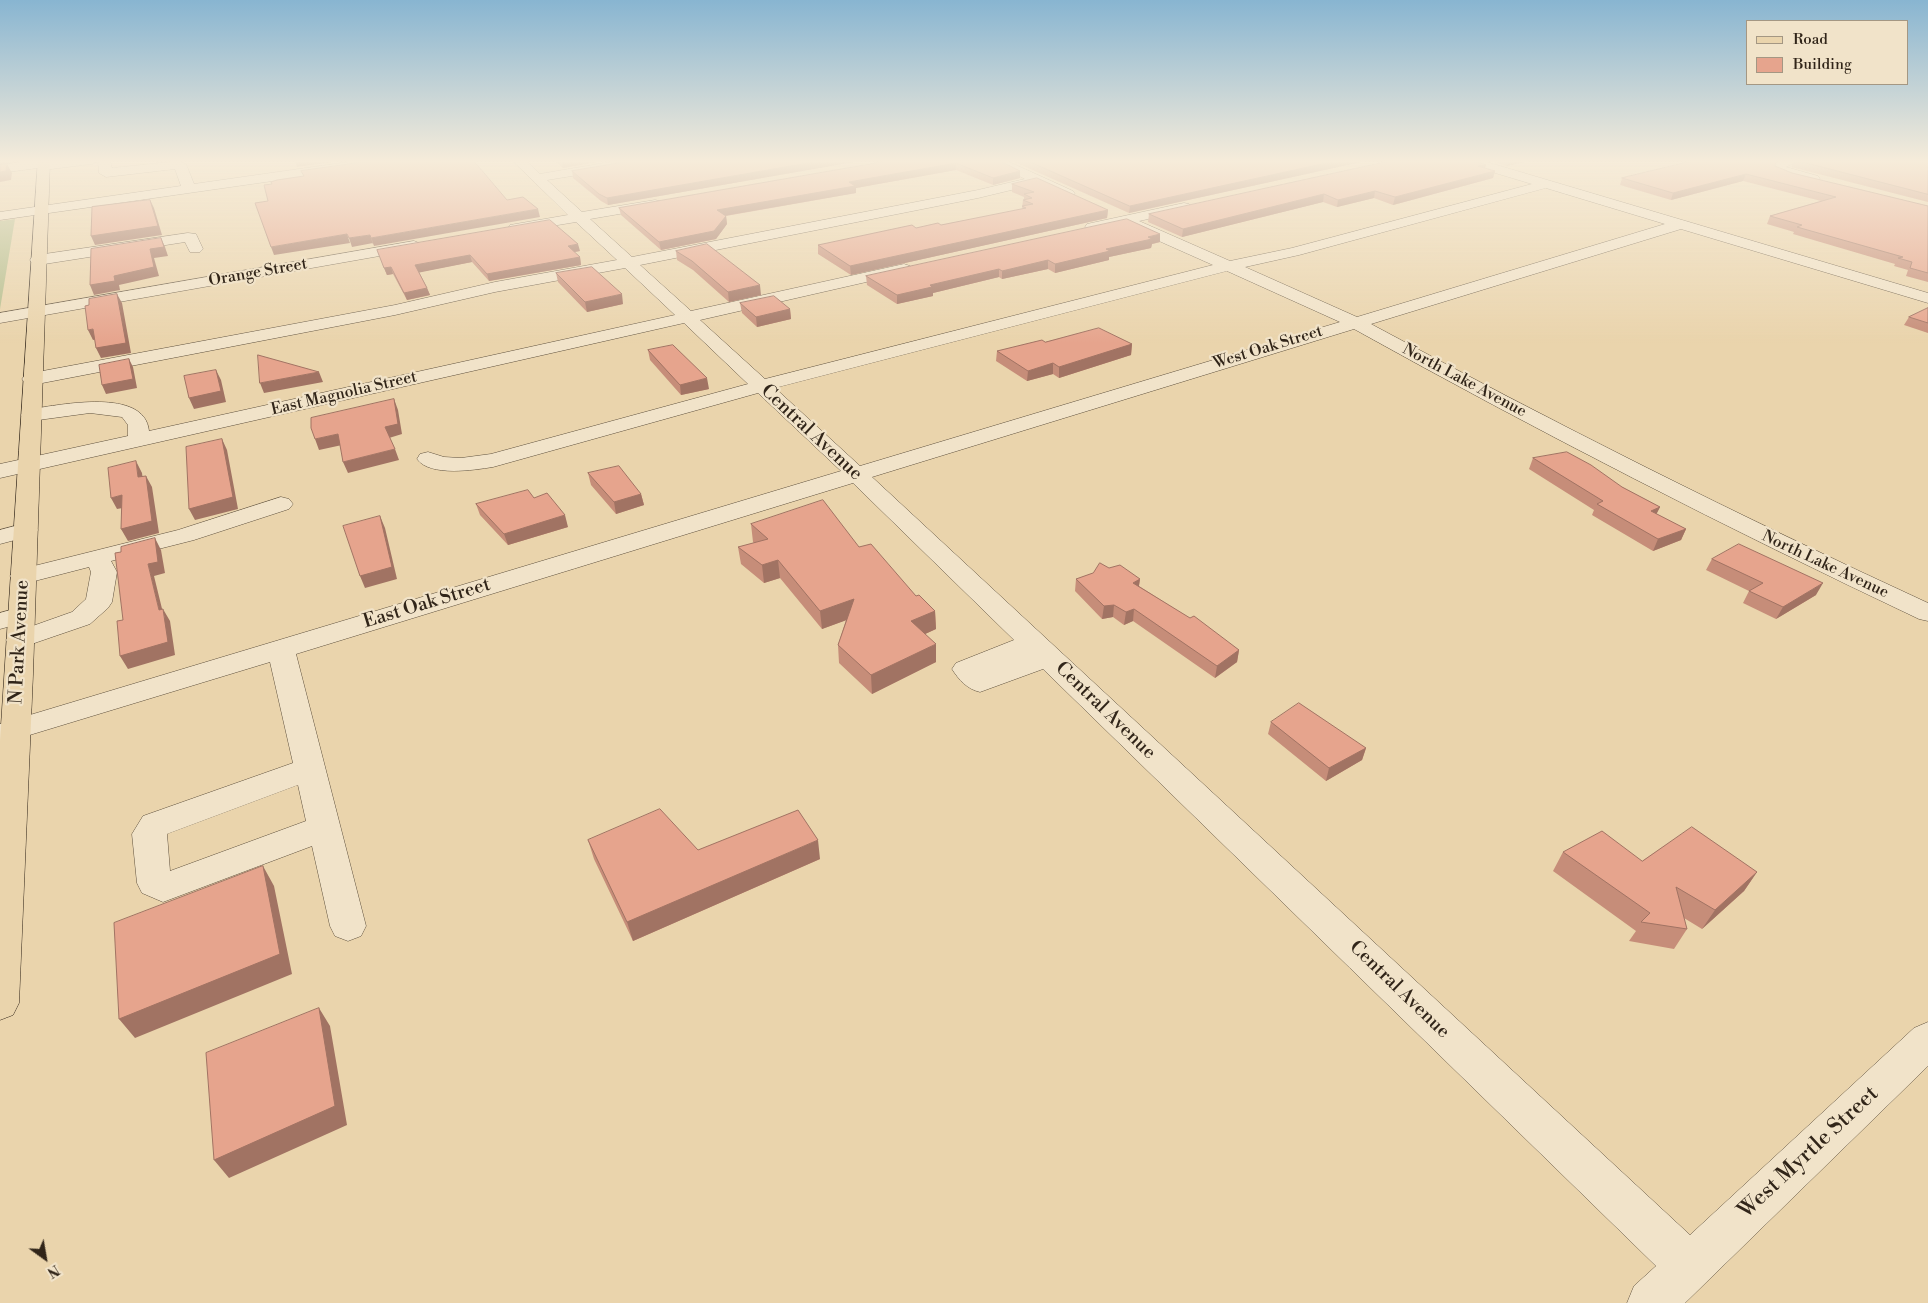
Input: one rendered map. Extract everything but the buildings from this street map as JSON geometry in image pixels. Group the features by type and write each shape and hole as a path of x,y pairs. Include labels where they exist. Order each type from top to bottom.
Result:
{"main road":[{"name":"N Park Avenue","path":"0,1003 8,731 14,625 23,576 26,530 40,221"}],"street":[{"path":"501,231 558,221"},
{"name":"Central Avenue","path":"583,221 855,473 1689,1266"},
{"path":"32,379 395,310 495,287 843,221"},
{"path":"1076,231 1120,221"},
{"name":"North Lake Avenue","path":"1126,221 1355,322 1489,396 1767,538 1928,613"},
{"path":"428,459 440,464 464,465 493,460 762,386 1228,266 1294,252 1410,221"},
{"path":"1670,221 1928,298"},
{"name":"West Oak Street","path":"855,473 1681,224"},
{"path":"38,260 188,237 191,237 195,249"},
{"name":"Orange Street","path":"0,318 433,242"},
{"name":"East Magnolia Street","path":"0,471 921,265"},
{"path":"31,415 90,407 128,412 138,425 139,440"},
{"name":"East Oak Street","path":"8,731 855,473"},
{"path":"23,576 186,535 281,504"},
{"path":"0,536 26,530"},
{"path":"14,625 81,618 99,602 104,572 97,557"},
{"path":"281,648 348,926"},
{"path":"310,769 155,824 149,834 154,883 163,888 324,828"},
{"name":"West Myrtle Street","path":"1651,1303 1928,1040"}],"green space":[{"path":"0,221 15,221 0,309"}]}
